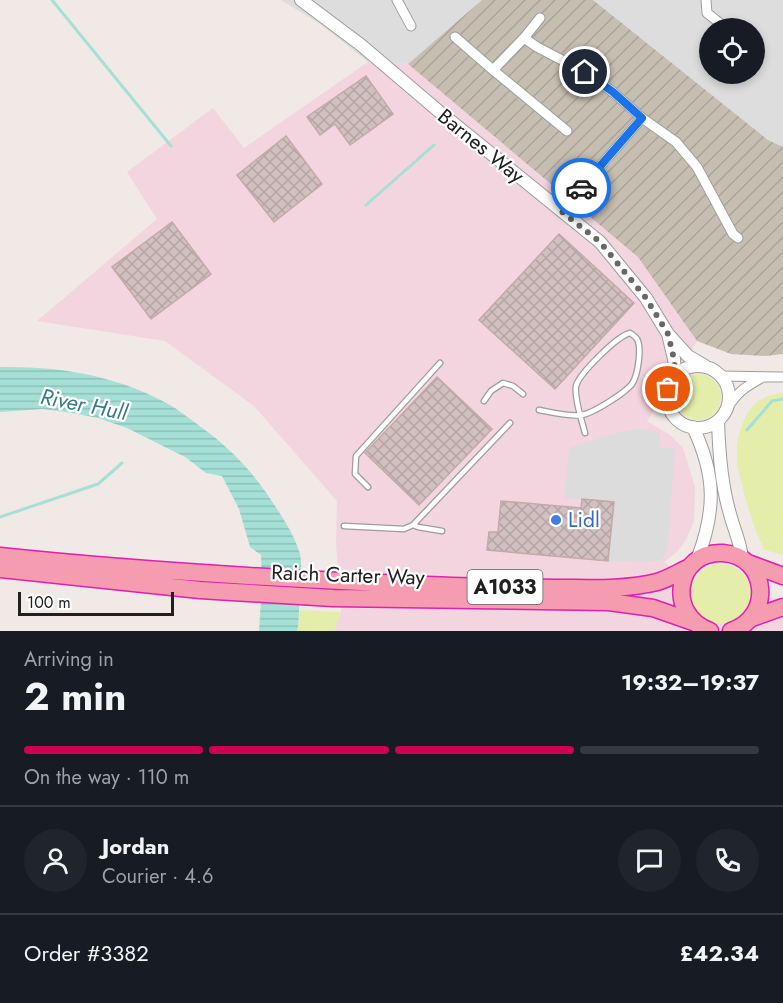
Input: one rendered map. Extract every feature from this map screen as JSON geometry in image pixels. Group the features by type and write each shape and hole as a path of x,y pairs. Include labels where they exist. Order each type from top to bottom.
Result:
{"highway":[{"name":"A1033","path":"702,628 687,614 682,605 681,585 684,575 694,564 715,553 724,553 783,576"},
{"name":"Raich Carter Way","path":"0,556 187,573 470,587 604,588 634,586 658,581 694,564"},
{"path":"745,561 759,580 760,590 760,600 749,623"},
{"name":"Raich Carter Way","path":"0,569 200,590 333,598 609,602 653,608 702,628"},
{"path":"731,631 783,607"}],"street":[{"name":"Barnes Way","path":"301,0 361,45 600,242 646,298 668,334 688,356 705,366"},
{"path":"397,0 411,26"},
{"path":"706,0 707,13 713,18"},
{"path":"493,70 540,18"},
{"path":"455,37 567,131"},
{"path":"524,38 585,72 676,142 697,167 733,234 738,238"},
{"path":"561,211 642,118"},
{"name":"Barnes Way","path":"668,334 675,375"},
{"path":"726,410 729,392 726,383 714,370 705,366 689,367 675,375 668,389 668,406 678,421 693,428 706,427 718,421 726,410 735,397 763,376"},
{"path":"721,376 783,377"},
{"path":"718,421 729,513 745,561"},
{"path":"693,428 705,457 711,489 710,521 706,537 694,564"}],"lane":[{"path":"539,410 581,416 626,391 633,383 639,363 639,347 635,337 630,333 624,334 610,346 582,376 576,386 577,400 581,416 585,434"},
{"path":"368,487 356,474 356,456 440,363"},
{"path":"484,401 491,391 503,382 523,394"},
{"path":"344,526 404,529 413,525 510,423"},
{"path":"413,525 442,531"}],"shaded area":[{"path":"281,0 482,0 408,64 368,62 320,24"},
{"path":"482,0 593,0 768,140 783,147 783,354 766,356 731,354 697,341 638,257 408,64"},
{"path":"593,0 783,0 783,147 768,140"},
{"path":"368,62 408,64 568,195 645,263 697,341 647,421 670,435 683,448 695,487 694,521 686,540 677,552 664,562 692,582 690,595 751,599 783,598 783,631 334,631 341,612 336,543 337,501 254,406 165,341 37,321 157,219 127,172 213,108 244,148"},
{"path":"638,429 660,432 660,447 675,448 667,552 661,560 608,561 614,502 565,498 569,448 619,432"}],"green space":[{"path":"703,374 715,380 720,388 720,406 715,414 707,419 693,420 685,417 678,410 675,392 678,384 685,377"},
{"path":"783,392 783,555 765,550 758,536 743,489 737,454 740,430 751,408 763,398"},
{"path":"715,564 727,564 743,572 749,582 751,594 749,606 743,616 727,624 715,624 699,616 691,600 691,588 699,572"},
{"path":"299,610 341,612 334,631 297,631"}],"water":[{"name":"River Hull","path":"0,367 68,371 134,388 175,408 227,448 252,474 267,494 294,538 301,564 297,631 259,631 261,555 250,547 239,509 222,476 206,473 185,457 127,428 98,418 43,409 0,412"}],"building":[{"path":"366,76 393,114 350,145 335,124 320,135 307,117"},
{"path":"286,136 322,184 274,222 237,175"},
{"path":"172,222 211,274 151,319 112,267"},
{"path":"559,234 634,303 555,389 479,320"},
{"path":"437,377 492,429 419,505 365,453"},
{"name":"Lidl","path":"582,499 614,502 608,561 487,550 489,532 498,532 501,501 581,508"}],"waterway":[{"path":"52,0 171,146"},
{"path":"366,205 434,145"},
{"path":"747,430 772,401 783,399"},
{"path":"0,517 98,484 122,463"}],"way so far":[{"path":"581,188 561,211 600,242 646,298 668,334 675,375 668,389"}],"place":[{"name":"Lidl","path":"556,520"}],"route":[{"path":"581,188 642,118 613,92 585,72"}]}
